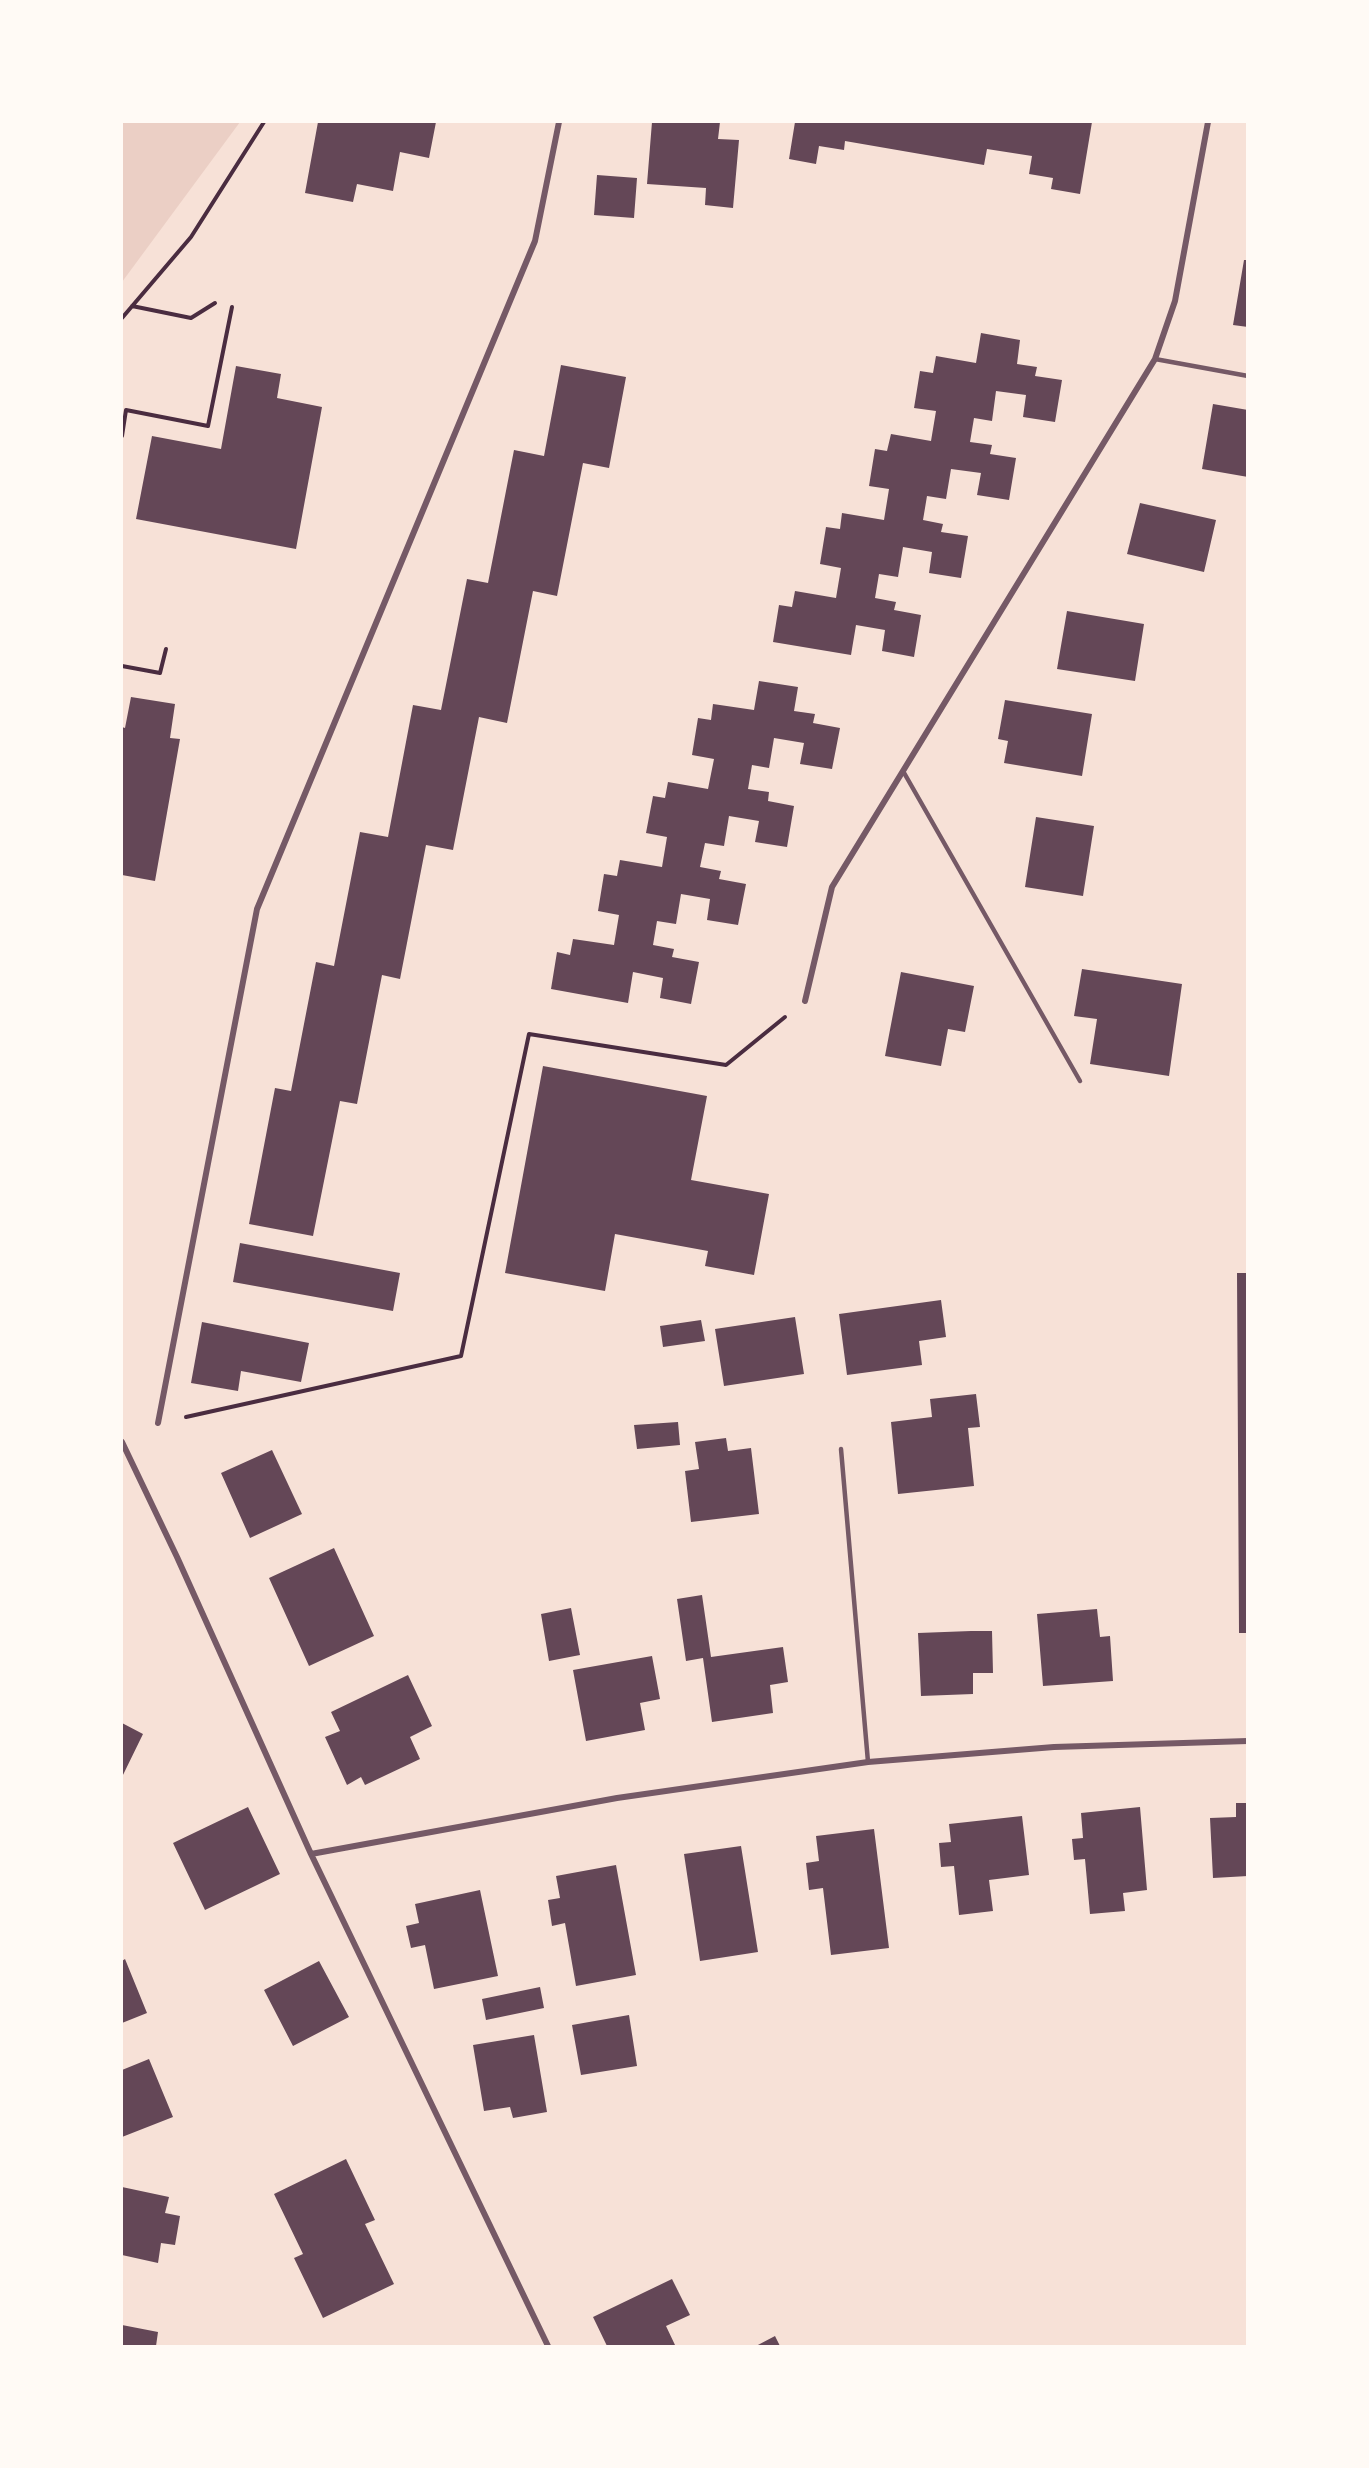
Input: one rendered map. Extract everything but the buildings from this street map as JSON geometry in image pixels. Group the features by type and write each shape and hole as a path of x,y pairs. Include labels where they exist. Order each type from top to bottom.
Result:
{"street":[{"path":"158,1423 257,909 535,242 559,122"},
{"path":"805,1001 831,887 1155,359 1175,301 1208,122"},
{"path":"122,1442 177,1557 311,1854 548,2346"},
{"path":"311,1854 617,1798 868,1762 1054,1747 1248,1741"}],"lane":[{"path":"1155,359 1248,376"},
{"path":"903,770 1080,1082"},
{"path":"841,1449 868,1762"}],"path":[{"path":"122,318 190,237 264,122"},
{"path":"132,306 191,318 215,303"},
{"path":"122,436 126,410 208,426 232,307"},
{"path":"122,666 160,673 166,649"},
{"path":"158,1423 461,1356 529,1034 726,1065 805,1001"}],"shaded area":[{"path":"122,122 240,122 122,282"}]}
